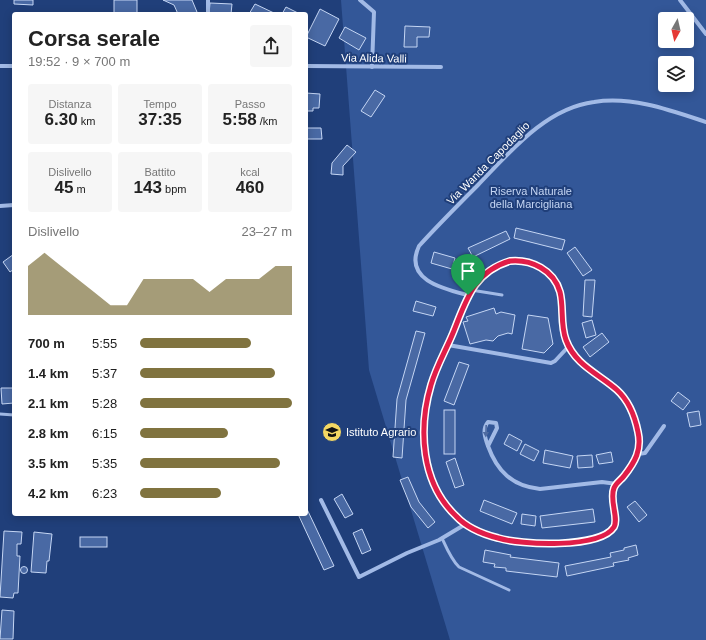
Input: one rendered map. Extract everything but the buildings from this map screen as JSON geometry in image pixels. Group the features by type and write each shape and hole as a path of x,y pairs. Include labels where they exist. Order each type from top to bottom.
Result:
{"street":[{"path":"208,0 208,12"},
{"path":"360,0 374,12 372,67"},
{"path":"680,0 706,34"},
{"path":"0,66 12,66"},
{"name":"Via Alida Valli","path":"308,66 441,68"},
{"name":"Via Wanda Capodaglio","path":"468,295 435,286 425,278 417,267 415,255 416,250 507,155 539,126 569,108 594,102 649,104 706,122"},
{"path":"0,206 12,205"},
{"path":"517,261 536,264 547,273 558,288 563,327 569,346 584,365 616,389 627,402 634,417 640,446 637,458 617,484 612,495 615,524 613,529 598,538 546,544 500,539 464,525 448,509 435,487 425,454 426,415 431,385 471,290 484,275 503,263 517,261"},
{"path":"448,345 551,363 555,361 569,346"},
{"path":"488,446 497,428 494,421 488,422 484,428 488,446 491,456 500,470 515,482 530,488 540,489 602,482 617,484"},
{"path":"638,454 645,453 664,426"},
{"path":"321,500 359,577 407,553 442,538 464,525"}],"lane":[{"path":"471,290 502,295"},
{"path":"0,414 12,415"},
{"path":"442,538 447,552 459,567 509,590"}],"green space":[{"name":"Riserva Naturale della Marcigliana","path":"341,0 706,0 706,640 450,640 369,370"}],"place":[{"name":"Istituto Agrario","path":"332,432"}],"route":[{"path":"517,261 536,264 547,273 558,288 560,293 564,334 572,352 579,361 616,389 627,402 634,417 640,446 637,458 615,487 612,495 615,524 613,529 604,535 598,538 546,544 500,539 464,525 448,509 435,487 428,467 424,440 431,385 468,295 474,285 484,275 503,263 517,261"}]}
